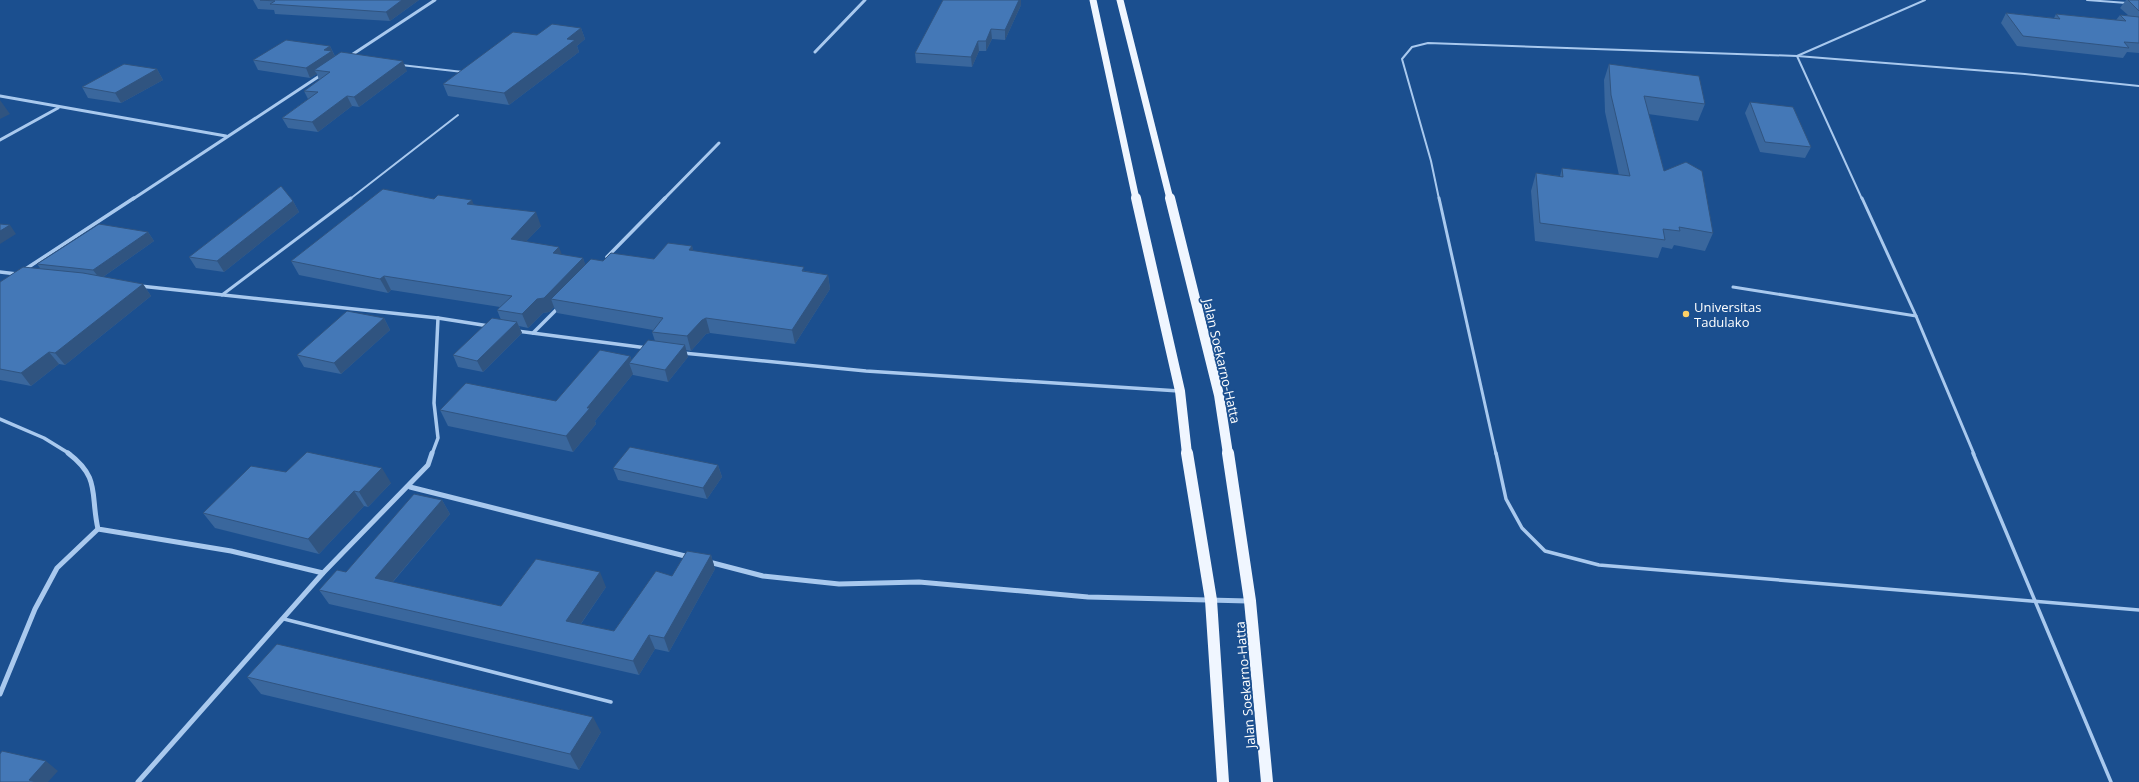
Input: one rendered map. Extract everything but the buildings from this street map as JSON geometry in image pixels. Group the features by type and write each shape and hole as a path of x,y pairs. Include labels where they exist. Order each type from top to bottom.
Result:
{"main road":[{"name":"Jalan Soekarno-Hatta","path":"1093,0 1109,80 1180,391 1184,427 1212,600 1223,782"},
{"name":"Jalan Soekarno-Hatta","path":"1120,0 1219,395 1250,601 1267,782"}],"street":[{"path":"348,58 435,0"},
{"path":"815,52 865,0"},
{"path":"12,278 327,71"},
{"path":"0,96 227,136"},
{"path":"0,140 58,107"},
{"path":"602,262 719,143"},
{"path":"0,272 26,275"},
{"path":"136,286 438,318 497,327"},
{"path":"533,333 565,300"},
{"path":"138,782 323,573 428,466 438,438 434,403 438,318"},
{"path":"511,330 651,349"},
{"path":"675,352 874,372 1180,391"},
{"path":"0,420 51,441 74,457 90,476 95,506 95,518 98,528"},
{"path":"410,486 694,558"},
{"path":"98,528 231,551 323,573"},
{"path":"0,694 35,609 57,568 98,528"},
{"path":"702,560 763,576 839,584 918,582 1088,596 1250,601"}],"lane":[{"path":"1797,56 1925,0"},
{"path":"2087,0 2132,4"},
{"path":"2139,86 2025,74 1797,56 1428,43 1413,46 1405,52 1402,59 1431,161 1506,500 1522,528 1545,551 1599,565 2034,600 2139,610"},
{"path":"1797,56 1916,316 2111,782"},
{"path":"348,58 355,59"},
{"path":"394,64 464,73"},
{"path":"222,295 373,181 458,114"},
{"path":"1733,287 1916,316"},
{"path":"284,618 611,702"}],"place":[{"name":"Universitas Tadulako","path":"1686,314"}]}
